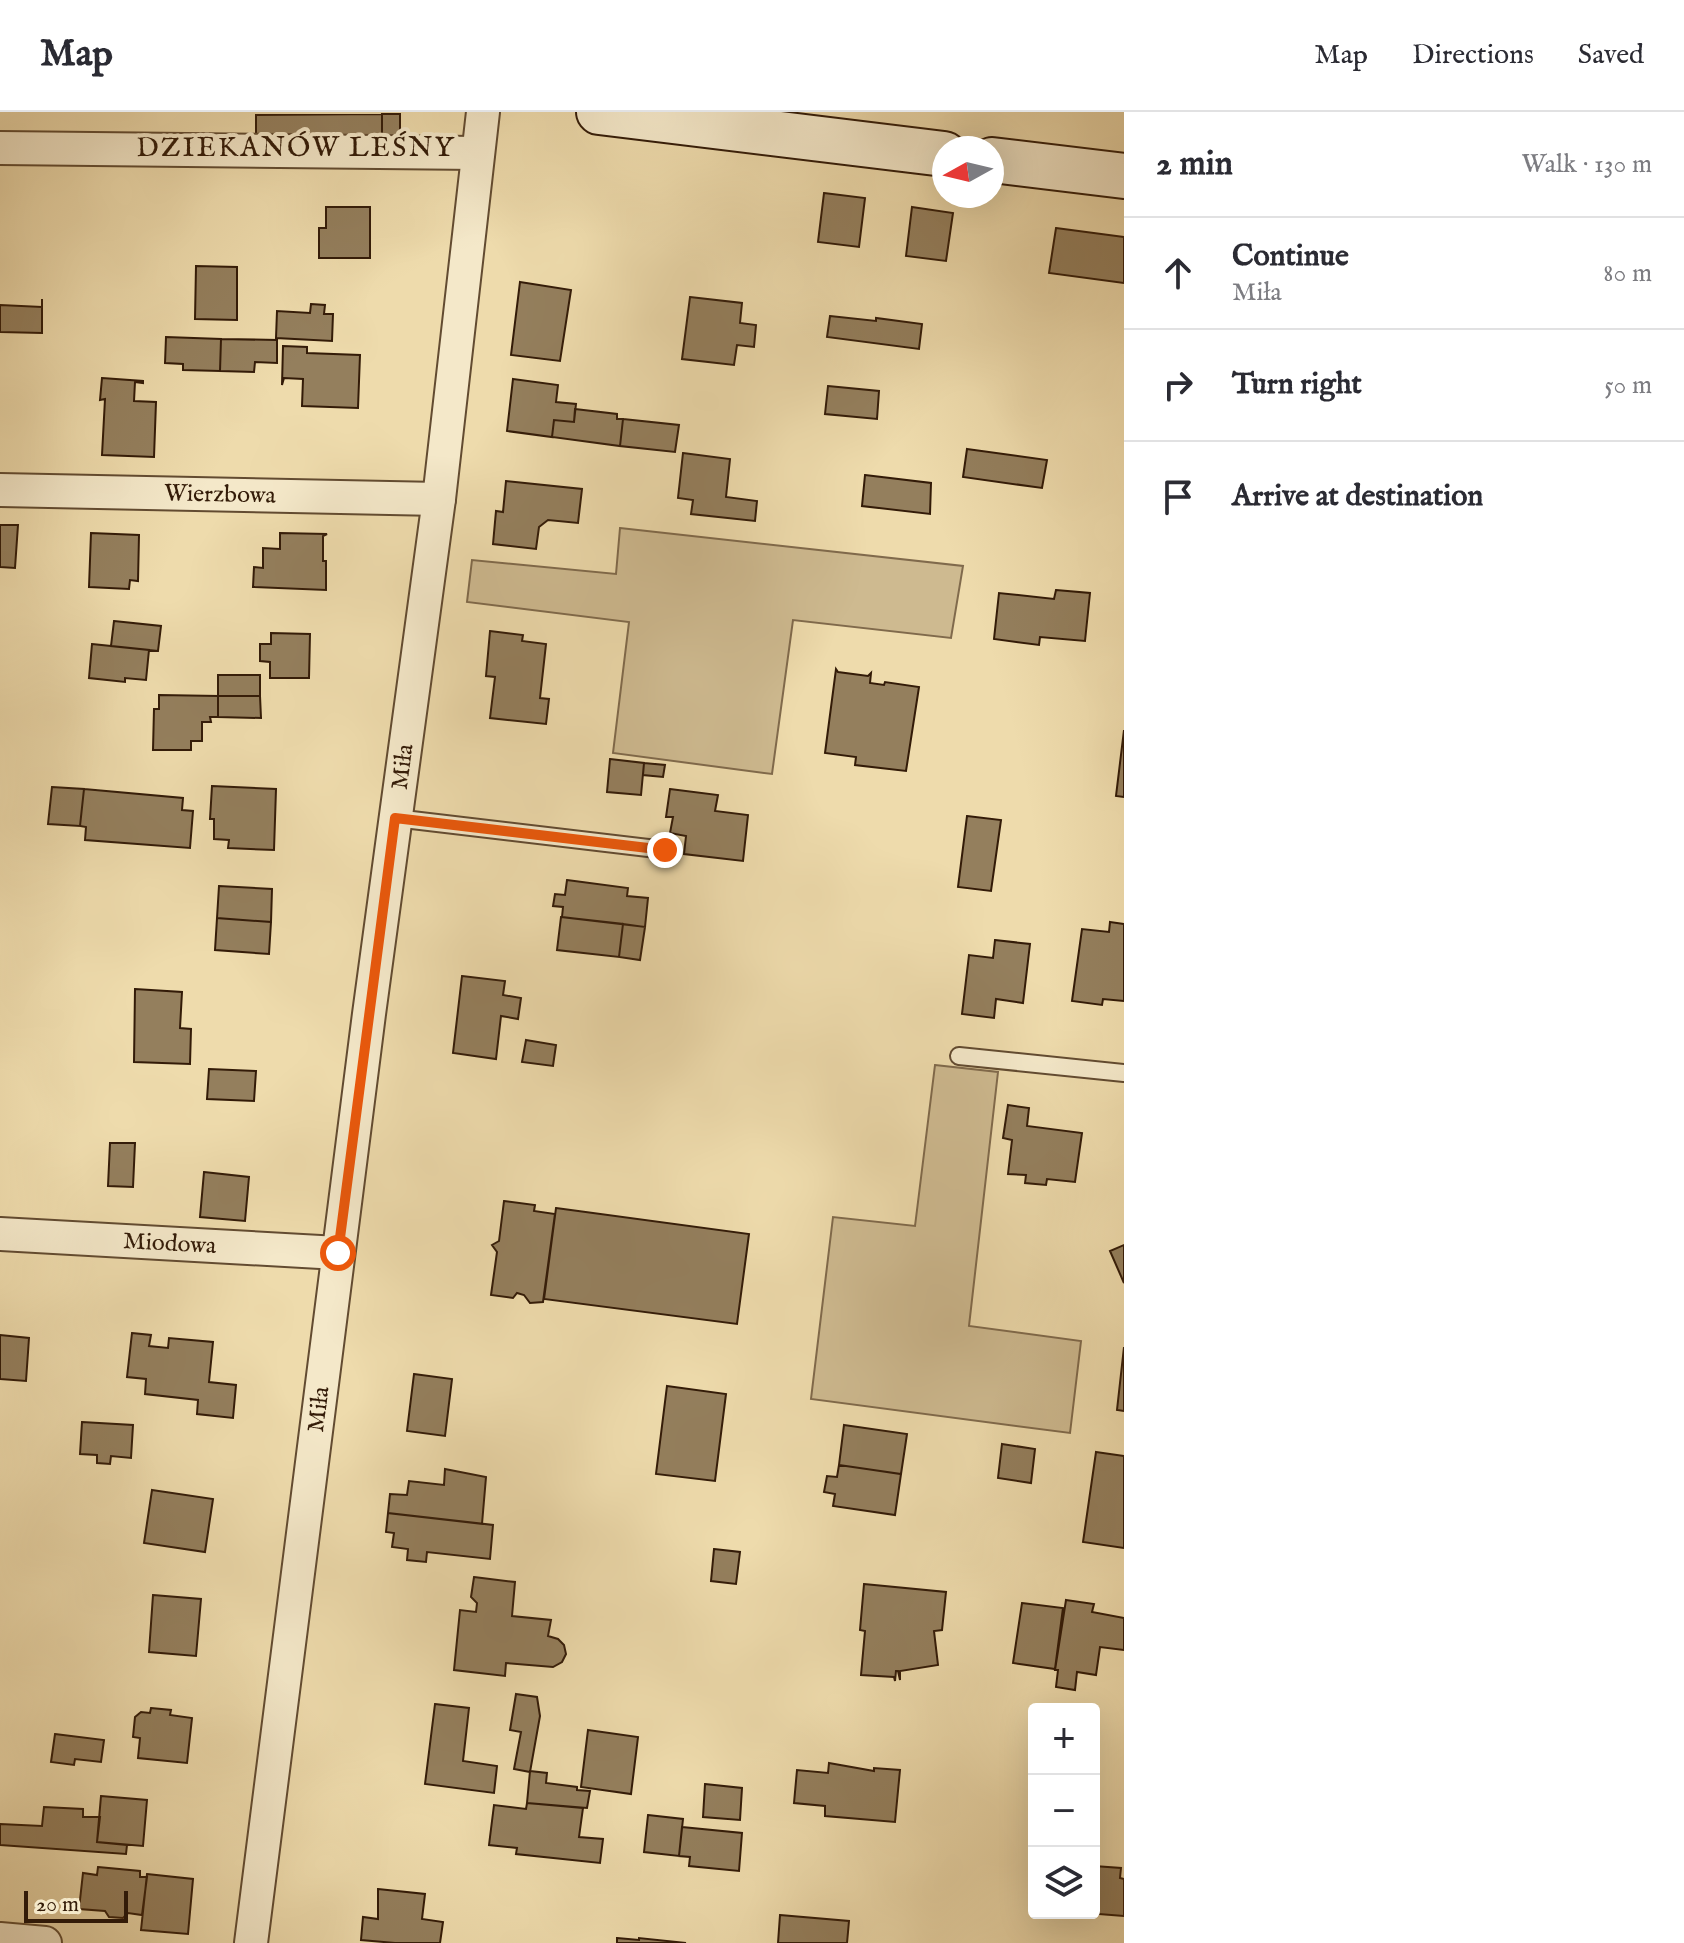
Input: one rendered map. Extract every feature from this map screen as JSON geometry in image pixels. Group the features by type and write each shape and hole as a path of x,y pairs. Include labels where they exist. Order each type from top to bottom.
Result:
{"street":[{"name":"Miła","path":"251,1943 338,1253 439,499 483,112"},
{"path":"599,112 932,153"},
{"path":"0,148 478,153"},
{"path":"1004,161 1124,176"},
{"name":"Wierzbowa","path":"0,490 439,499"},
{"name":"Miodowa","path":"0,1234 338,1253"},
{"path":"0,1939 45,1943"}],"lane":[{"path":"395,818 665,850"},
{"path":"959,1056 1124,1073"}],"shaded area":[{"path":"620,528 963,566 951,638 793,620 772,774 613,753 629,622 467,602 472,560 616,574"},
{"path":"935,1065 998,1072 969,1326 1081,1341 1070,1433 811,1399 833,1217 915,1226"}],"building":[{"path":"382,114 382,143 256,142 256,115"},
{"path":"382,114 400,114 400,143 382,143"},
{"path":"824,193 865,198 859,247 818,242"},
{"path":"326,207 370,207 370,258 319,258 319,228 326,228"},
{"path":"912,207 953,213 946,261 906,256"},
{"path":"1056,228 1124,237 1124,283 1049,273"},
{"path":"196,266 237,267 237,320 195,319"},
{"path":"520,282 571,290 560,361 511,355"},
{"path":"690,297 742,303 740,323 756,325 754,347 737,345 734,365 682,359"},
{"path":"311,304 325,305 324,314 333,314 332,341 276,338 277,311 310,313"},
{"path":"0,305 42,307 42,333 0,332"},
{"path":"830,316 922,324 919,349 827,337"},
{"path":"166,337 221,339 220,371 183,370 183,364 165,363"},
{"path":"221,339 277,340 277,363 255,362 254,372 220,371"},
{"path":"283,346 307,347 307,353 360,355 358,408 302,406 303,379 284,378 282,385"},
{"path":"102,378 143,381 135,382 134,401 156,402 154,457 102,455 105,399 100,400"},
{"path":"513,379 558,385 556,402 576,404 574,422 554,420 552,437 507,431"},
{"path":"828,386 879,391 877,419 825,414"},
{"path":"575,409 617,414 617,419 623,419 620,446 552,437 554,420 574,422"},
{"path":"623,419 679,425 675,452 620,446"},
{"path":"967,449 1047,460 1042,488 963,477"},
{"path":"683,453 730,459 726,497 757,501 755,521 691,514 693,500 678,498"},
{"path":"865,475 931,483 930,514 862,506"},
{"path":"506,481 582,489 578,523 548,520 539,527 536,549 493,544 496,511 503,512"},
{"path":"0,525 18,525 15,568 0,567"},
{"path":"91,533 139,535 138,581 130,580 129,589 89,587"},
{"path":"280,533 327,534 323,536 326,590 253,587 254,567 263,568 263,548 280,549"},
{"path":"1056,590 1090,593 1085,641 1040,637 1039,645 994,639 999,593 1054,599"},
{"path":"114,621 161,626 158,651 111,646"},
{"path":"490,631 523,635 522,641 546,644 540,698 549,699 546,724 490,718 495,677 486,676"},
{"path":"271,633 310,634 309,678 270,678 270,662 260,661 260,644 271,644"},
{"path":"92,644 149,650 146,680 125,678 125,682 89,678"},
{"path":"836,669 838,672 868,676 871,673 870,683 919,687 906,771 855,765 856,757 825,753"},
{"path":"218,675 260,675 260,696 218,696"},
{"path":"159,695 218,696 218,717 210,717 211,722 202,722 202,741 191,741 191,750 153,750 154,709 159,709"},
{"path":"218,696 260,696 261,718 218,717"},
{"path":"1124,730 1124,797 1116,796"},
{"path":"610,759 644,763 641,795 607,792"},
{"path":"644,763 665,765 663,777 643,775"},
{"path":"212,786 276,789 274,850 228,848 229,840 214,839 214,819 210,819"},
{"path":"52,787 84,789 80,826 48,824"},
{"path":"84,789 183,798 182,810 193,811 190,848 85,840 86,827 80,826"},
{"path":"670,789 718,795 715,811 748,815 743,861 684,854 686,836 670,833 673,817 666,817"},
{"path":"967,816 1001,820 991,891 958,887"},
{"path":"567,880 628,888 627,896 648,898 645,927 562,917 563,907 553,906 555,894 565,895"},
{"path":"219,886 272,889 271,922 217,918"},
{"path":"561,917 623,924 619,957 557,950"},
{"path":"217,918 271,922 269,954 215,950"},
{"path":"1110,922 1124,924 1124,1001 1103,999 1102,1005 1072,1001 1082,929 1109,932"},
{"path":"623,924 645,927 640,960 619,957"},
{"path":"995,940 1030,944 1023,1003 996,999 994,1018 962,1014 969,955 993,958"},
{"path":"462,976 505,981 503,995 521,998 518,1019 501,1016 496,1059 453,1053"},
{"path":"135,989 182,992 180,1028 191,1029 190,1064 134,1062"},
{"path":"526,1040 556,1045 553,1066 522,1062"},
{"path":"209,1069 256,1071 254,1101 207,1099"},
{"path":"1008,1105 1029,1108 1027,1126 1082,1133 1075,1182 1047,1179 1046,1185 1025,1183 1026,1175 1008,1174 1012,1140 1003,1138"},
{"path":"110,1143 135,1143 133,1187 108,1186"},
{"path":"204,1172 249,1177 245,1221 200,1217"},
{"path":"504,1201 535,1205 534,1211 555,1214 543,1302 530,1303 524,1295 517,1293 513,1298 491,1295 497,1252 492,1245 499,1241"},
{"path":"556,1208 749,1234 737,1324 544,1299"},
{"path":"1124,1245 1124,1283 1110,1251"},
{"path":"132,1333 151,1335 149,1346 168,1348 169,1338 213,1342 209,1382 236,1385 233,1418 197,1414 198,1400 145,1394 146,1379 127,1377"},
{"path":"0,1335 29,1338 26,1381 0,1379"},
{"path":"1124,1347 1124,1411 1117,1410"},
{"path":"414,1374 452,1379 445,1436 407,1431"},
{"path":"667,1386 726,1394 715,1481 656,1474"},
{"path":"82,1422 133,1425 131,1458 111,1456 110,1464 97,1463 97,1455 80,1454"},
{"path":"844,1425 907,1434 901,1474 839,1465"},
{"path":"1002,1444 1035,1449 1031,1483 998,1478"},
{"path":"1096,1452 1124,1456 1124,1548 1083,1542"},
{"path":"839,1465 901,1474 895,1515 833,1506 835,1494 824,1492 827,1476 837,1477"},
{"path":"445,1469 486,1477 482,1524 388,1513 390,1494 407,1495 409,1481 444,1485"},
{"path":"152,1490 213,1499 205,1552 144,1543"},
{"path":"388,1513 493,1525 490,1559 427,1552 426,1562 407,1560 408,1549 392,1547 394,1533 386,1532"},
{"path":"714,1549 740,1552 736,1584 711,1581"},
{"path":"474,1577 515,1582 512,1616 551,1620 548,1636 564,1645 566,1654 562,1662 553,1667 506,1663 505,1676 454,1670 460,1610 476,1612 477,1603 471,1597"},
{"path":"864,1584 946,1592 942,1630 934,1631 938,1665 900,1671 900,1680 896,1671 895,1681 894,1677 861,1675 865,1631 860,1630"},
{"path":"153,1595 201,1599 196,1656 149,1652"},
{"path":"1066,1600 1094,1604 1092,1612 1124,1618 1124,1650 1100,1647 1096,1675 1077,1672 1075,1690 1056,1687 1058,1670 1055,1670"},
{"path":"1022,1603 1063,1608 1055,1669 1013,1663"},
{"path":"516,1694 537,1697 540,1716 530,1772 514,1769 521,1732 510,1730"},
{"path":"435,1704 469,1708 463,1761 497,1766 494,1793 425,1784"},
{"path":"151,1708 171,1710 170,1715 192,1718 187,1763 138,1758 140,1738 133,1737 135,1717 141,1712 150,1713"},
{"path":"588,1730 638,1737 631,1794 581,1787"},
{"path":"55,1734 104,1740 101,1762 75,1759 74,1765 51,1762"},
{"path":"829,1763 874,1771 874,1768 900,1770 895,1822 825,1816 825,1806 794,1803 797,1770 828,1773"},
{"path":"530,1771 547,1773 546,1783 590,1791 587,1808 527,1803"},
{"path":"705,1784 742,1788 740,1820 703,1817"},
{"path":"101,1796 147,1800 143,1846 97,1842"},
{"path":"527,1803 583,1808 579,1837 603,1839 600,1863 516,1854 517,1848 489,1845 494,1805 526,1809"},
{"path":"44,1807 83,1809 83,1817 100,1817 97,1842 127,1845 126,1854 0,1845 0,1824 42,1826"},
{"path":"648,1815 683,1819 679,1856 644,1852"},
{"path":"682,1827 742,1833 739,1871 689,1866 690,1857 679,1856"},
{"path":"1100,1866 1121,1868 1124,1916 1100,1914"},
{"path":"98,1867 140,1871 140,1877 147,1877 142,1915 128,1913 123,1918 109,1917 105,1911 79,1909 83,1873 97,1875"},
{"path":"147,1874 193,1879 188,1934 141,1930"},
{"path":"378,1889 425,1894 422,1919 443,1922 440,1943 361,1940 363,1917 378,1919"},
{"path":"780,1915 849,1921 847,1943 778,1943"},
{"path":"617,1938 639,1938 686,1943 617,1943"}],"district":[{"name":"DZIEKANÓW LEŚNY","path":"296,148"}],"route":[{"path":"338,1253 395,818 665,850"}]}
